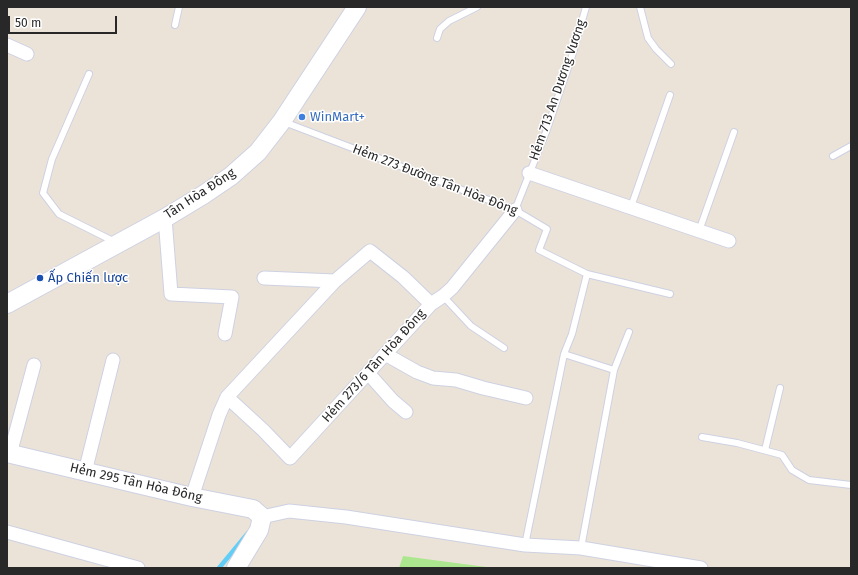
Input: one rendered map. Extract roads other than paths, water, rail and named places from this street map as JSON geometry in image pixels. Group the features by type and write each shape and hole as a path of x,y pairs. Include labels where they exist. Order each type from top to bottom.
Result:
{"street":[{"name":"Tân Hòa Đông","path":"7,304 165,218 231,176 258,152 282,122 357,7"},
{"path":"7,45 27,54"},
{"path":"529,174 729,241"},
{"name":"Hẻm 273/6 Tân Hòa Đông","path":"227,397 263,430 290,458 431,304 452,288 515,210"},
{"path":"165,218 171,294 232,297 225,334"},
{"path":"192,497 219,416 227,397 335,281 370,251 403,277 431,304"},
{"path":"264,278 335,281"},
{"path":"385,354 417,372 433,378 456,380 526,398"},
{"path":"85,472 113,360"},
{"path":"8,454 34,365"},
{"path":"368,373 393,401 406,412"},
{"name":"Hẻm 295 Tân Hòa Đông","path":"8,454 192,497 253,509 262,517"},
{"path":"238,568 259,530 262,517 289,511 346,517 525,545 581,548 701,568"},
{"path":"7,532 138,568"}],"lane":[{"path":"176,25 179,7"},
{"path":"437,38 440,29 449,21 477,7"},
{"name":"Hẻm 713 An Dương Vương","path":"515,210 546,132 572,56 586,7"},
{"path":"640,7 648,38 656,49 671,64"},
{"path":"89,74 52,159 43,193 60,214 119,243"},
{"path":"631,207 670,95"},
{"name":"Hẻm 273 Đường Tân Hòa Đông","path":"282,122 515,210 547,229 539,250 587,274 670,294"},
{"path":"700,231 734,132"},
{"path":"833,156 851,146"},
{"path":"525,545 564,354 572,334 587,274"},
{"path":"443,296 471,326 504,348"},
{"path":"581,548 614,370 628,332"},
{"path":"564,354 614,370"},
{"path":"765,450 780,388"},
{"path":"702,437 737,443 782,455 792,470 809,480 851,485"}],"waterway":[{"path":"219,568 248,533"}],"place":[{"name":"WinMart+","path":"302,117"},
{"name":"Ấp Chiến lược","path":"40,278"}]}
